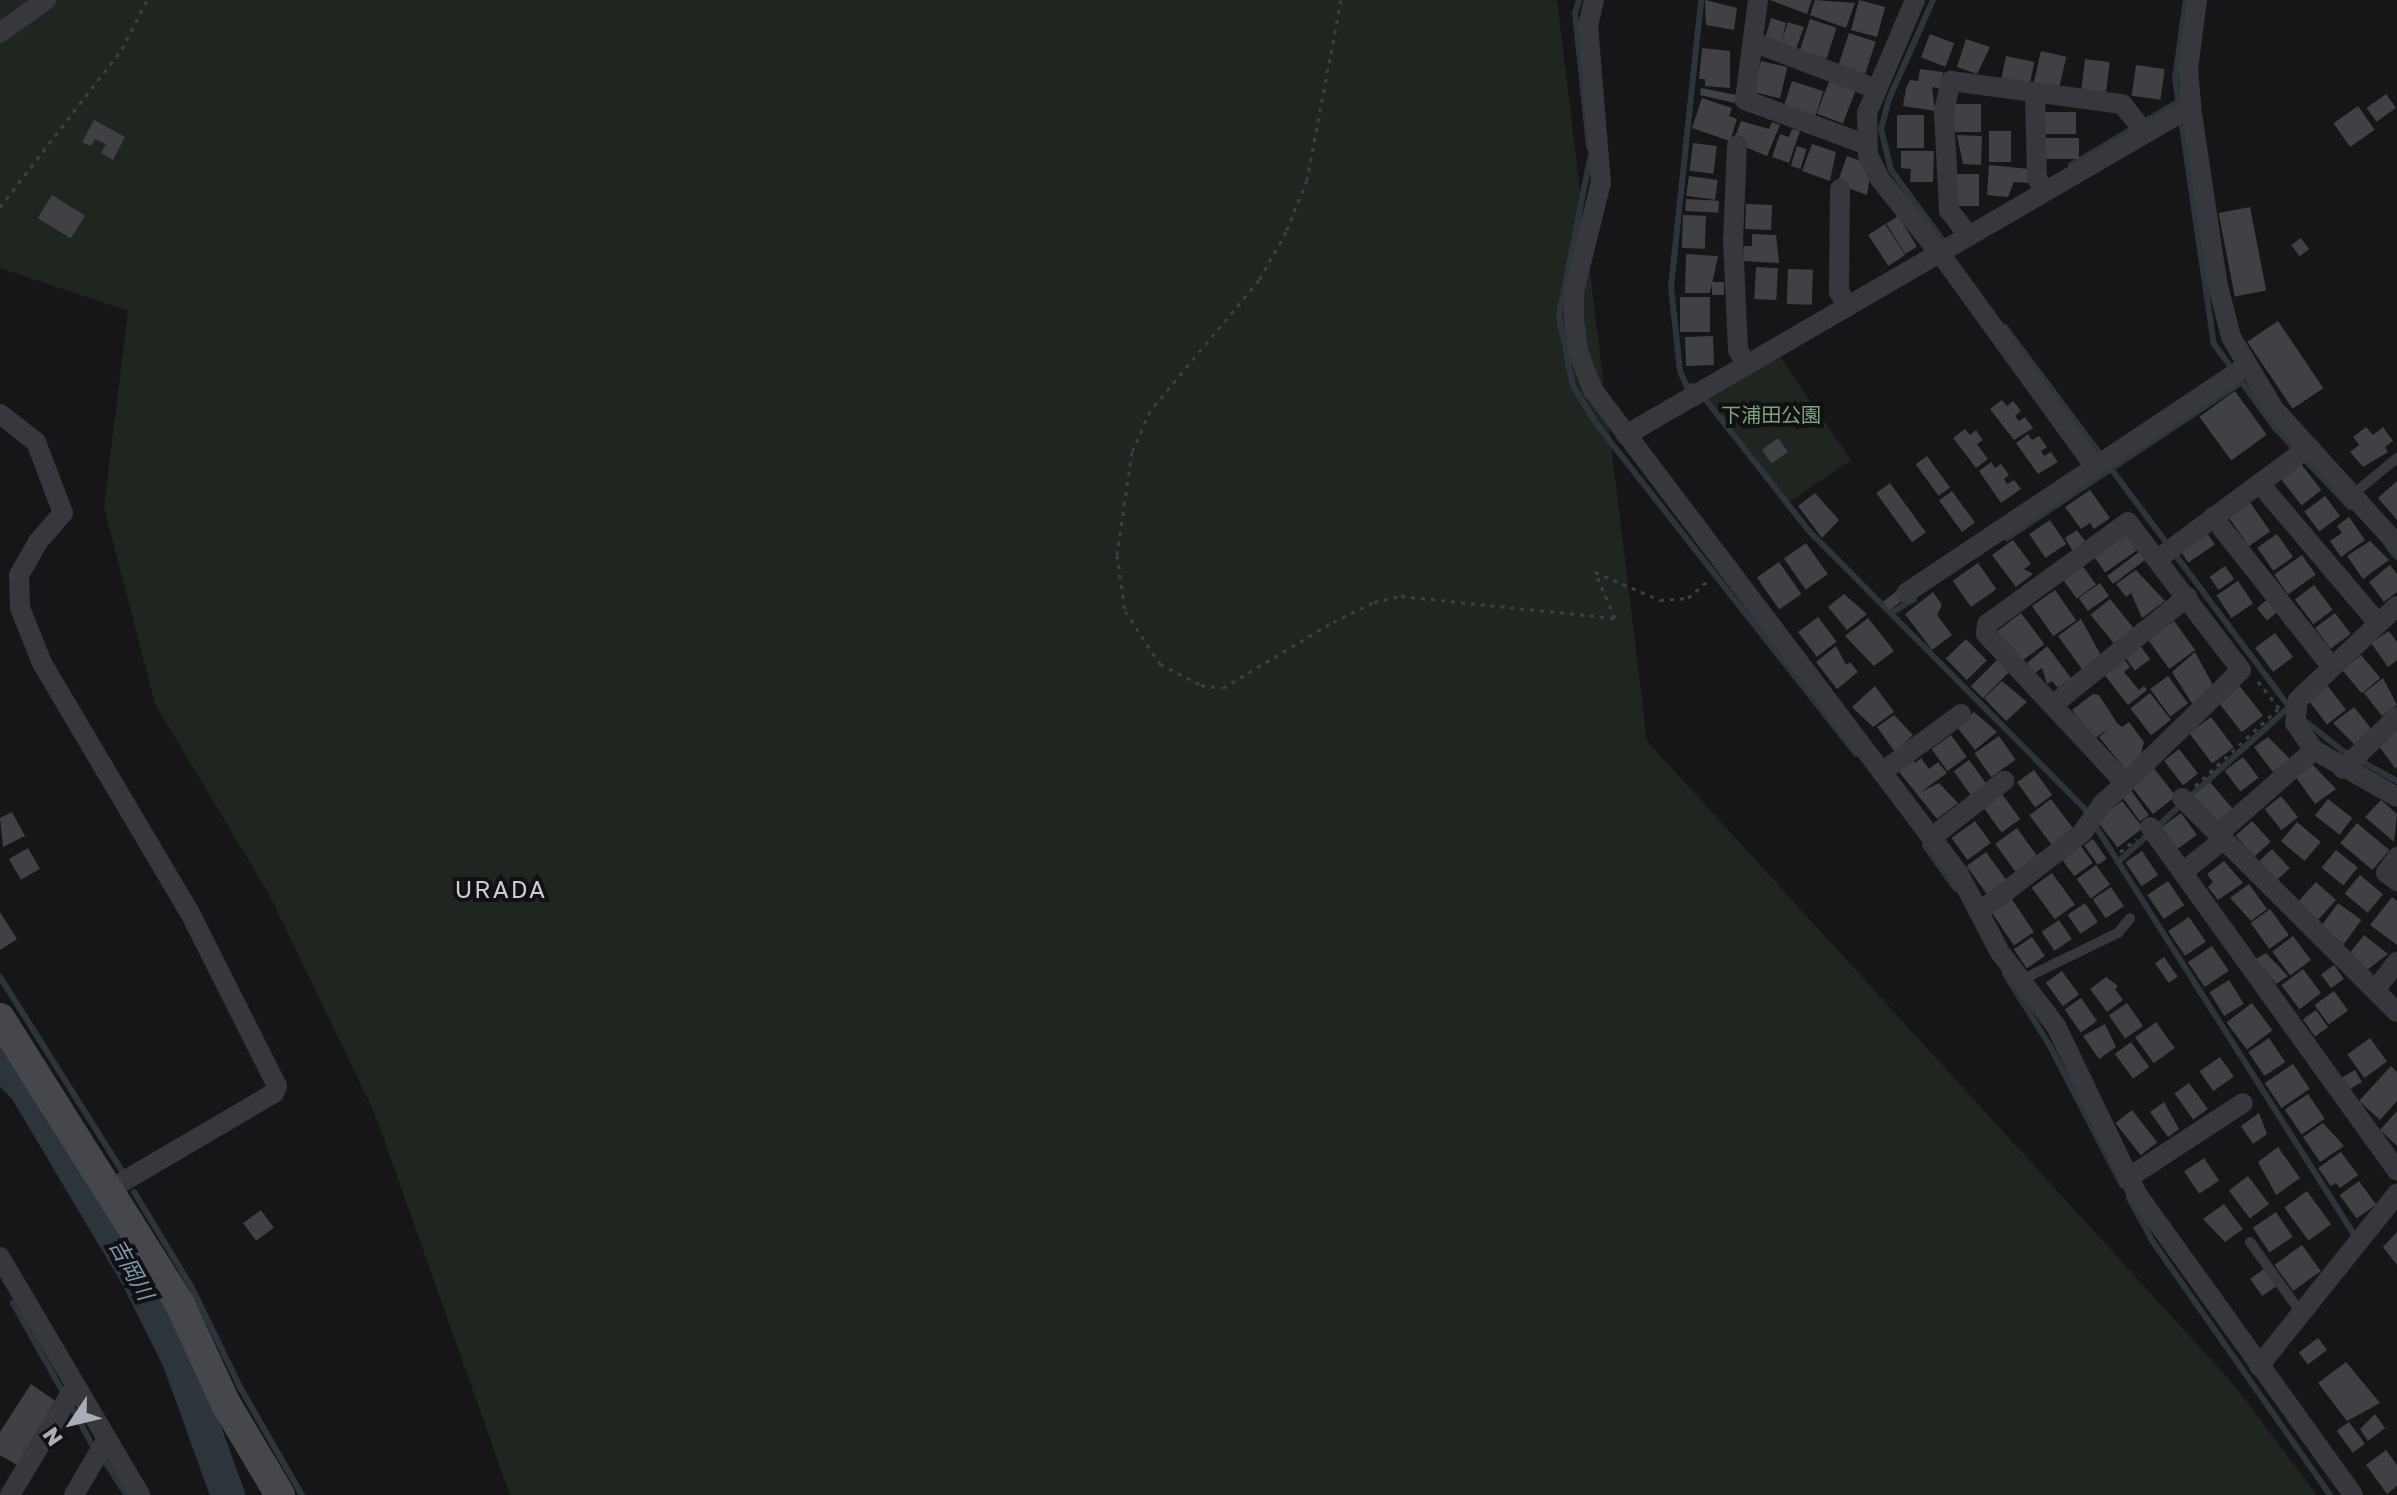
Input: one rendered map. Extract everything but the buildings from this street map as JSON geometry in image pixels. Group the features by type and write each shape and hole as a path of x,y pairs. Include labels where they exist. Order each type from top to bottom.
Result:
{"main road":[{"path":"0,1018 112,1188 179,1302 226,1404 280,1495"}],"street":[{"path":"0,33 46,0"},
{"path":"1594,0 1588,25 1601,182 1574,292 1574,320 1593,390 1959,874 2021,980 2056,1026 2128,1178 2353,1495"},
{"path":"1758,0 1745,100 1867,145"},
{"path":"2197,0 2183,111 2237,372 2303,452 2397,544"},
{"path":"1907,2 1867,113 1867,145 1879,178 1949,242 2101,462"},
{"path":"1753,42 1876,89"},
{"path":"1949,242 1944,111 1951,81 2122,104 2142,127"},
{"path":"2035,92 2042,186"},
{"path":"1626,435 1700,392 1744,360 2142,127 2183,111"},
{"path":"1737,145 1733,239 1744,360"},
{"path":"1840,189 1845,301"},
{"path":"1906,593 2237,372"},
{"path":"0,414 36,442 63,513 38,542 19,575 20,608 42,663 192,917 277,1086 274,1093 112,1188"},
{"path":"2166,553 2303,452"},
{"path":"2260,484 2378,623"},
{"path":"2213,517 2332,667"},
{"path":"1979,912 2092,818 2241,670 2187,597 2166,553 2128,522 1987,624 1986,634 2125,783"},
{"path":"2054,704 2187,597"},
{"path":"2397,606 2332,667 2296,715 2314,750 2350,762 2397,797"},
{"path":"1882,772 1961,714"},
{"path":"2350,762 2397,717"},
{"path":"2184,871 2314,750"},
{"path":"1931,838 2004,781"},
{"path":"2184,801 2219,840 2397,1012"},
{"path":"2152,830 2397,1171"},
{"path":"2397,857 2386,873 2397,881"},
{"path":"2375,990 2397,962"},
{"path":"2128,1178 2243,1103"},
{"path":"2259,1366 2397,1194"},
{"path":"0,1257 105,1442 140,1495"},
{"path":"0,1297 12,1278"},
{"path":"10,1495 74,1388"},
{"path":"74,1495 105,1442"}],"lane":[{"path":"2351,496 2397,458"},
{"path":"2021,980 2118,933 2130,918"},
{"path":"2250,1242 2302,1314"}],"path":[{"path":"0,207 122,49 147,0"},
{"path":"1341,0 1307,180 1286,232 1259,280 1150,411 1132,452 1117,555 1125,611 1160,664 1201,685 1223,688 1374,602 1401,596 1615,618 1595,572 1660,600 1688,598 1710,579"},
{"path":"2184,801 2279,708 2251,672 2241,670"},
{"path":"2120,852 2152,830"}],"green space":[{"path":"0,0 1557,0 1647,741 2236,1387 2317,1495 510,1495 375,1114 270,896 155,704 104,507 128,311 0,268"},
{"name":"下浦田公園","path":"1779,355 1851,460 1788,503 1706,396"}],"waterway":[{"path":"1579,0 1575,13 1589,147"},
{"path":"1695,386 1687,387 1680,371 1671,287 1701,0"},
{"path":"1933,0 1889,99 1881,129 1891,170 1947,246"},
{"path":"2186,0 2175,78 2214,344 2275,428 2350,507"},
{"path":"2071,165 2178,102"},
{"path":"1590,158 1559,316 1573,386 1598,426 1856,754"},
{"path":"2005,327 2293,712"},
{"path":"2007,538 2240,383"},
{"path":"1702,395 1810,532 2084,808 2355,1236"},
{"path":"2388,547 2397,557"},
{"path":"1891,613 1914,599"},
{"path":"2118,862 2288,708"},
{"path":"2305,721 2343,751 2397,781"},
{"path":"1925,846 1956,889"},
{"path":"2005,974 2050,1046 2122,1185"},
{"path":"0,977 122,1171"},
{"name":"吉岡川","path":"0,1062 26,1089 136,1274 179,1360 228,1495"},
{"path":"134,1192 191,1286 241,1389 302,1495"},
{"path":"2129,1198 2153,1242 2330,1495"},
{"path":"13,1303 63,1392"},
{"path":"73,1409 92,1444"},
{"path":"106,1463 127,1495"}],"district":[{"name":"URADA","path":"501,889"}]}
